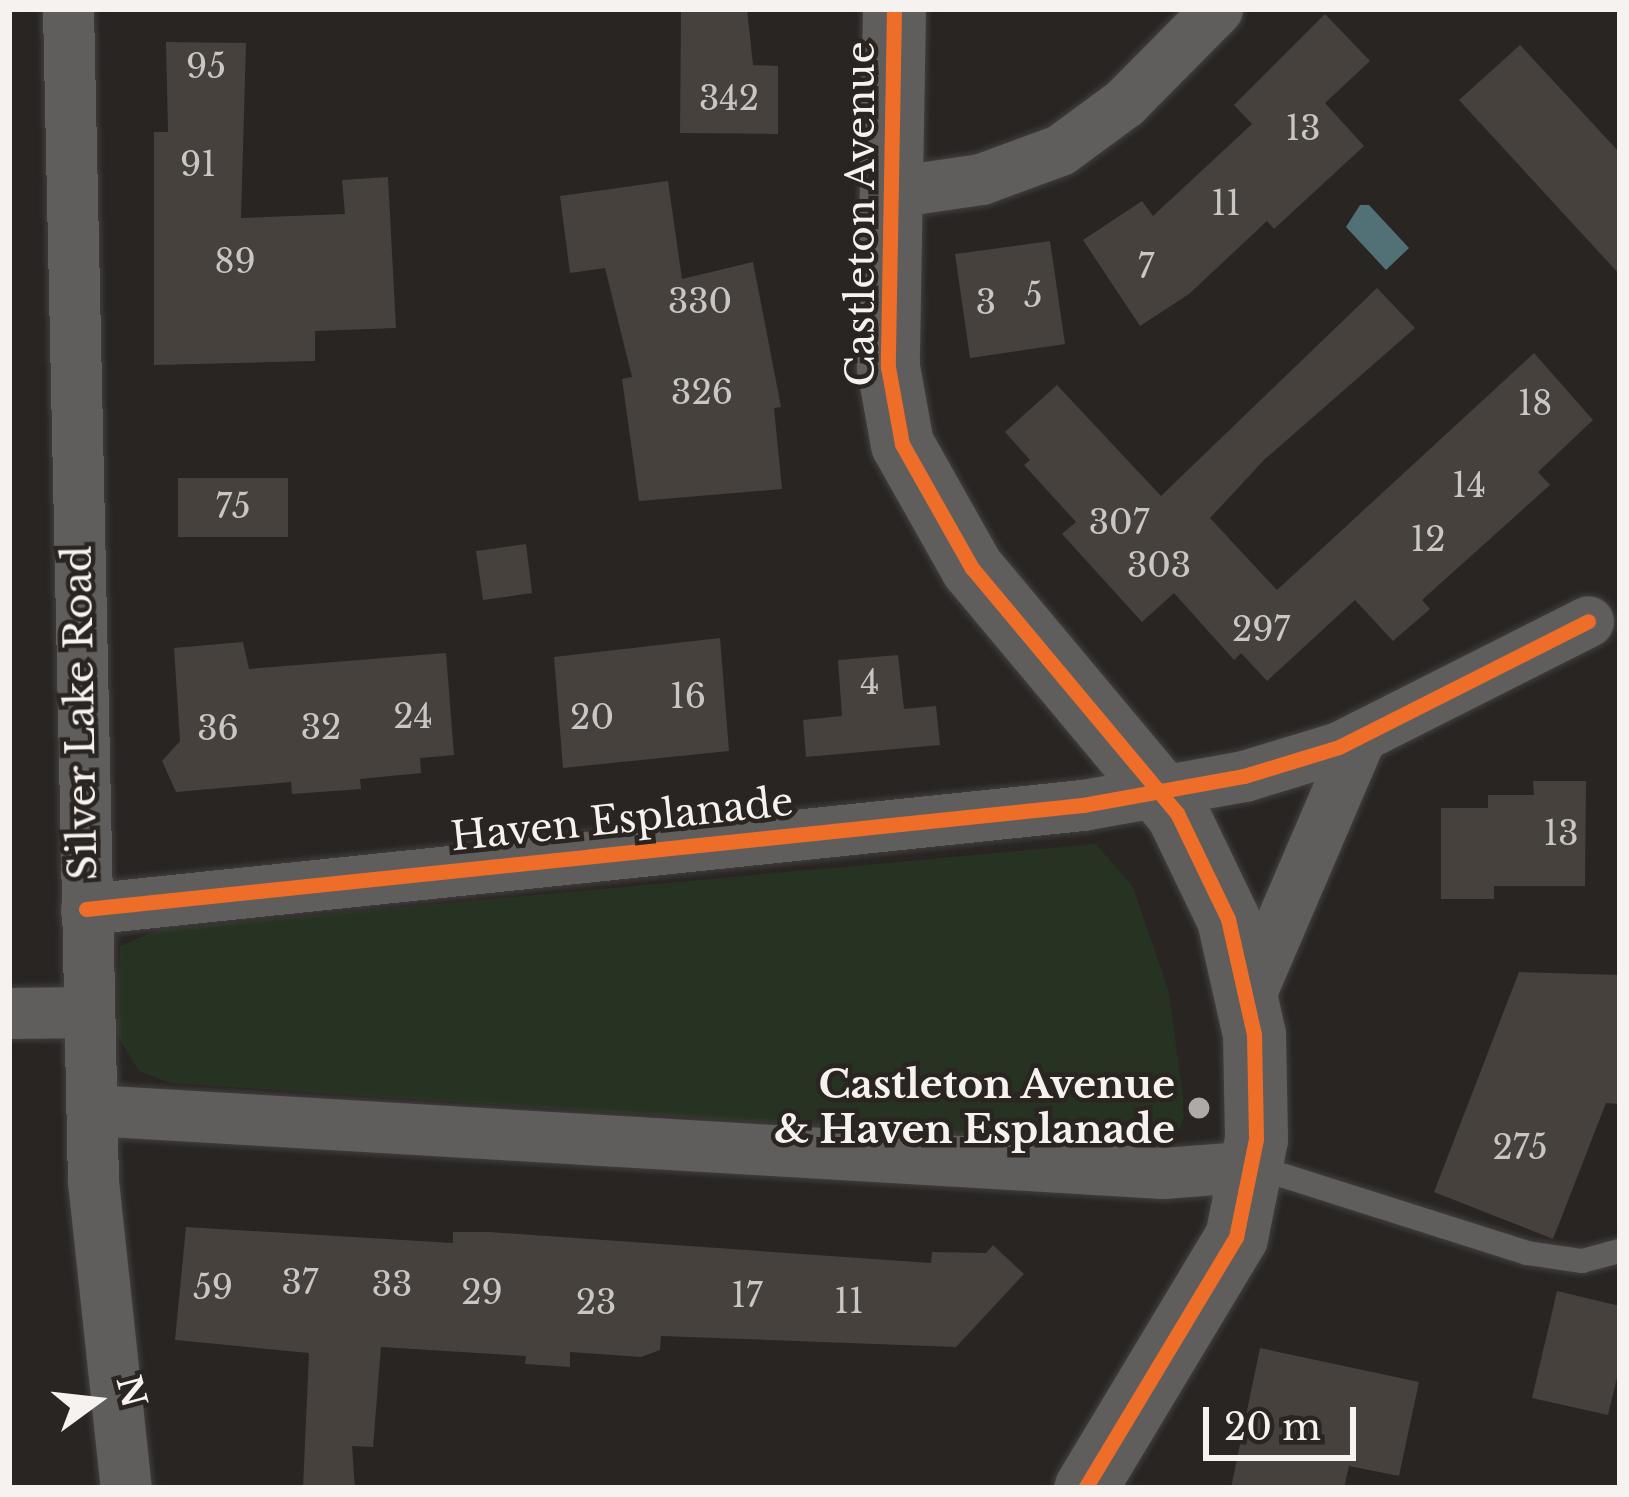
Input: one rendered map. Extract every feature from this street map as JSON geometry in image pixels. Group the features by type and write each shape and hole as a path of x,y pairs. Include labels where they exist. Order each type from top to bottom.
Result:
{"street":[{"name":"Silver Lake Road","path":"68,9 88,1012 92,1110 126,1488"},
{"name":"Castleton Avenue","path":"894,9 888,367 914,472 997,600 1163,790 1218,893 1249,997 1258,1067 1253,1166 1228,1253 1085,1488"},
{"path":"892,192 981,179 1060,150 1125,102 1216,9"},
{"name":"Haven Esplanade","path":"86,909 1083,805 1274,770 1361,736 1588,621"},
{"path":"1249,997 1361,736"},
{"path":"9,1012 88,1012"},
{"path":"92,1110 1163,1173 1253,1166"}],"lane":[{"path":"1253,1166 1527,1252 1582,1261 1620,1251"}],"green space":[{"path":"1096,844 1133,887 1169,992 1185,1114 1179,1130 1166,1134 1165,1149 170,1083 139,1071 117,1035 120,946 161,929"}],"water":[{"path":"1360,205 1369,205 1409,248 1386,270 1346,227"}],"building":[{"path":"681,9 747,9 753,65 778,66 778,134 680,133"},
{"path":"1325,14 1370,61 1325,103 1364,146 1274,229 1267,221 1189,294 1140,326 1083,240 1142,201 1153,216 1252,124 1234,105"},
{"path":"166,42 246,43 241,218 345,214 342,180 388,177 396,328 315,331 315,361 154,365 154,132 168,132"},
{"path":"1520,45 1620,153 1620,275 1459,100"},
{"path":"668,181 682,279 753,262 781,407 774,408 782,489 639,501 622,379 632,377 605,268 570,273 560,196"},
{"path":"1050,241 1065,344 970,358 955,254"},
{"path":"1377,288 1415,328 1265,459 1210,518 1277,590 1534,353 1593,420 1538,472 1550,485 1422,600 1430,609 1393,641 1355,600 1267,681 1241,653 1234,660 1174,593 1142,622 1062,534 1076,522 1024,465 1030,460 1005,432 1057,385 1161,496"},
{"path":"178,478 288,478 288,537 178,537"},
{"path":"526,544 532,593 483,600 476,551"},
{"path":"720,638 729,751 563,768 554,657"},
{"path":"243,642 249,669 446,653 454,755 420,758 421,773 360,779 361,789 292,794 291,782 176,792 162,761 180,741 174,648"},
{"path":"898,655 904,709 936,706 940,745 806,757 803,720 842,716 838,660"},
{"path":"1533,781 1586,781 1585,886 1494,886 1494,899 1441,899 1441,808 1488,808 1488,795 1534,795"},
{"path":"1519,972 1620,975 1620,1104 1606,1103 1553,1239 1434,1192"},
{"path":"186,1227 453,1243 453,1232 489,1232 931,1263 932,1252 986,1253 993,1245 1024,1274 956,1347 661,1336 660,1350 641,1357 570,1352 570,1367 525,1364 526,1356 381,1347 373,1447 352,1446 355,1488 303,1488 309,1353 175,1340"},
{"path":"1557,1291 1620,1306 1620,1365 1608,1415 1532,1398"},
{"path":"1260,1348 1419,1382 1399,1476 1349,1466 1344,1488 1231,1488"}],"cycle path":[{"path":"894,9 888,367 902,444 972,568 1177,813 1228,919 1254,1034 1256,1139 1236,1237 1085,1488"},
{"path":"86,909 1083,805 1244,776 1339,747 1588,621"}],"place":[{"name":"Castleton Avenue & Haven Esplanade","path":"1199,1108"}]}
